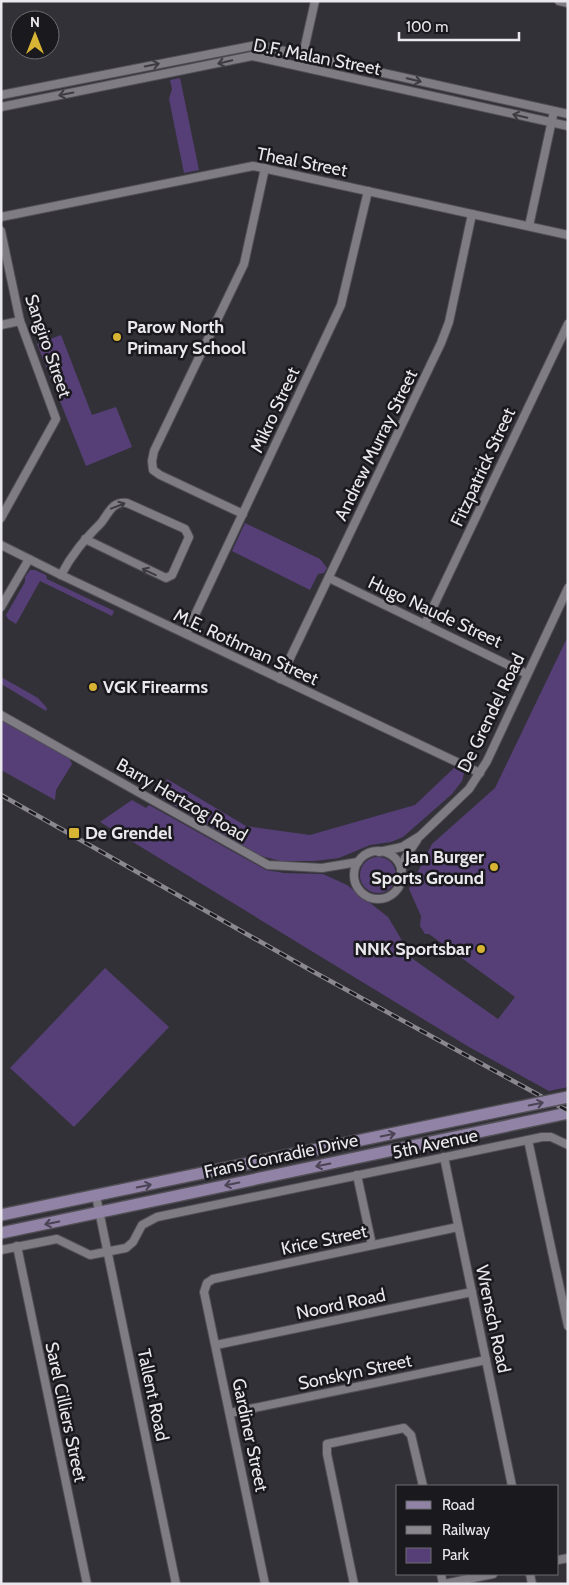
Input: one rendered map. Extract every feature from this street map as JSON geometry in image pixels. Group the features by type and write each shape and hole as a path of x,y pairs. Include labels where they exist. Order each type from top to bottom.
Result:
{"main road":[{"name":"Frans Conradie Drive","path":"1,1215 568,1097"},
{"name":"Frans Conradie Drive","path":"1,1233 568,1113"}],"street":[{"path":"300,66 315,1"},
{"path":"559,1 568,3"},
{"name":"D.F. Malan Street","path":"1,95 251,45 303,54 568,114"},
{"name":"D.F. Malan Street","path":"1,107 246,57 258,57 568,126"},
{"path":"124,70 127,82"},
{"path":"529,226 554,111"},
{"name":"Theal Street","path":"1,217 244,166 265,168 568,235"},
{"path":"243,514 160,475 153,470 152,461 154,452 244,264 265,168"},
{"name":"Mikro Street","path":"186,634 342,305 368,191"},
{"name":"Andrew Murray Street","path":"280,680 445,334 472,214"},
{"name":"Sangiro Street","path":"1,231 20,321 56,418 1,518"},
{"path":"1,325 20,321"},
{"name":"Fitzpatrick Street","path":"425,624 568,324"},
{"path":"61,575 73,552 85,539 103,522 109,509 125,502 185,529 189,537 172,576 166,578 85,539"},
{"name":"M.E. Rothman Street","path":"1,544 61,575 280,680 480,773"},
{"path":"1,607 29,559"},
{"name":"Hugo Naude Street","path":"329,578 527,674"},
{"name":"De Grendel Road","path":"379,852 402,847 420,836 460,799 480,773 568,588"},
{"name":"Barry Hertzog Road","path":"1,715 268,865 316,868 358,862"},
{"name":"De Grendel Road","path":"401,871 405,858 420,836"},
{"path":"379,852 394,858 401,871 400,884 386,898 371,898 364,895 355,883 354,876 358,862 364,856 379,852"},
{"name":"5th Avenue","path":"1,1250 57,1239 86,1254 108,1252 129,1246 142,1225 153,1218 528,1140 551,1137 568,1145"},
{"path":"528,1140 568,1326"},
{"name":"Wrensch Road","path":"444,1157 512,1485"},
{"path":"357,1175 372,1245"},
{"name":"Tallent Road","path":"96,1196 176,1584"},
{"name":"Krice Street","path":"204,1292 207,1283 214,1279 458,1228"},
{"name":"Sarel Cilliers Street","path":"17,1246 87,1584"},
{"name":"Gardiner Street","path":"204,1292 265,1584"},
{"name":"Noord Road","path":"216,1345 472,1292"},
{"name":"Sonskyn Street","path":"230,1413 486,1360"},
{"path":"354,1584 326,1446 331,1442 393,1428 408,1430 411,1435 423,1485"},
{"path":"444,1584 470,1581 490,1575"}],"green space":[{"path":"180,78 199,170 184,173 169,99 172,89 170,80"},
{"path":"61,335 92,415 116,407 132,447 86,466 37,344"},
{"path":"245,523 320,559 327,568 324,573 318,574 310,590 232,551"},
{"path":"30,570 46,575 47,579 114,611 112,616 40,581 16,624 8,619 6,615 25,582 25,577"},
{"path":"568,636 568,1087 549,1091 469,1047 100,822 132,800 146,808 149,805 266,870 284,873 323,874 347,885 388,917 413,959 498,1019 515,997 429,934 425,934 420,926 421,916 409,889 432,844 495,788"},
{"path":"1,677 38,698 47,708 46,711 3,685 1,687"},
{"path":"1,719 69,758 72,764 56,790 55,800 1,770"},
{"path":"454,768 464,773 462,781 452,794 403,837 391,842 370,845 339,858 315,861 280,861 261,856 160,797 167,779 246,826 310,835 415,805"},
{"path":"378,857 385,858 391,862 395,868 395,882 391,888 385,892 378,893 371,892 365,888 361,882 360,875 361,868 365,862 371,858"},
{"path":"105,968 169,1027 74,1127 10,1068"}],"railway":[{"path":"1,795 312,971 568,1111"}],"place":[{"name":"Parow North Primary School","path":"117,337"},
{"name":"VGK Firearms","path":"93,687"},
{"name":"De Grendel","path":"74,833"},
{"name":"Jan Burger Sports Ground","path":"494,867"},
{"name":"NNK Sportsbar","path":"481,949"}]}
